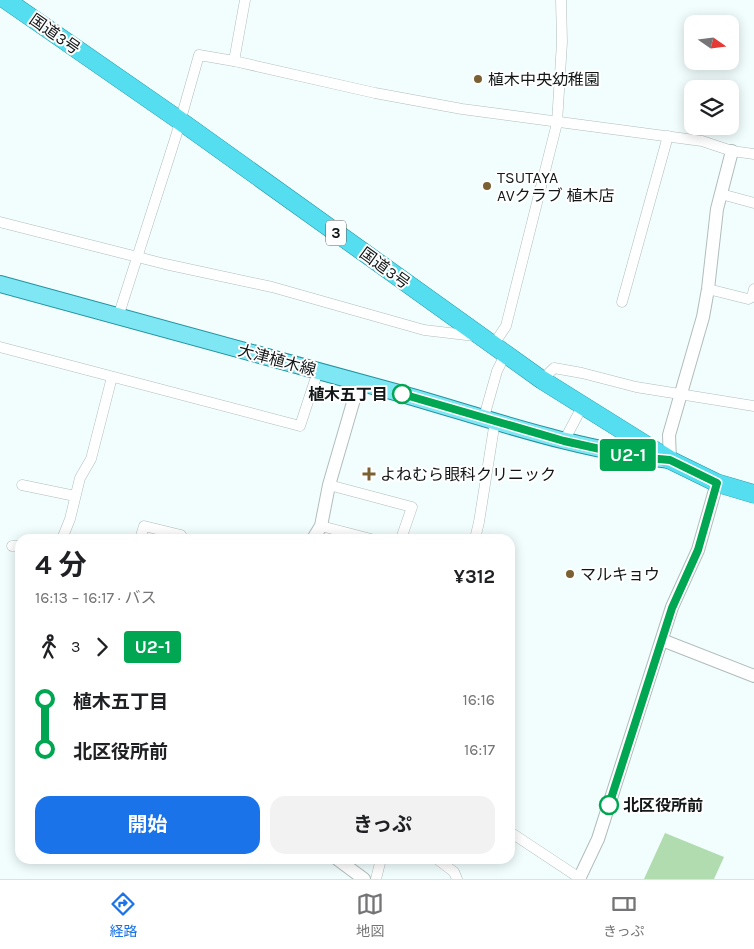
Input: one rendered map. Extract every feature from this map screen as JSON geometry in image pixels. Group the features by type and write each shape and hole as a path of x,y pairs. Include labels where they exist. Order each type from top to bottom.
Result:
{"highway":[{"name":"国道3号","path":"6,0 179,120 542,380 670,460 717,483 754,494"}],"main road":[{"name":"大津植木線","path":"0,284 360,382 564,441 636,457 670,460"}],"street":[{"path":"234,61 245,0"},
{"path":"476,534 497,371 493,344 506,326 557,123 562,42 561,0"},
{"path":"118,317 176,136 199,55 462,110 702,140 732,151 754,154"},
{"path":"622,302 668,136"},
{"path":"670,460 669,435 702,317 708,289 717,209 732,151"},
{"path":"721,194 754,203"},
{"path":"0,222 138,257 272,287 424,330 493,344"},
{"path":"708,289 748,299 752,297 754,288"},
{"path":"0,348 300,426 318,371"},
{"path":"542,380 554,368 636,387 754,406"},
{"path":"64,534 70,519 80,478 91,459 112,377"},
{"path":"316,534 321,526 329,485 360,382"},
{"path":"564,441 583,405"},
{"path":"515,835 580,879 598,838 672,608 698,550 717,483"},
{"path":"22,485 75,496"},
{"path":"329,485 412,507 403,534"},
{"path":"142,534 144,526 177,534"},
{"path":"321,526 352,534"},
{"path":"662,640 754,676"},
{"path":"344,864 364,879"},
{"path":"376,879 380,864"},
{"path":"444,864 454,872 457,879"}],"green space":[{"path":"665,833 724,857 714,879 644,879"}],"bus line":[{"name":"U2-1","path":"402,394 564,441 636,457 670,460 717,483 698,550 672,608 609,805"}],"place":[{"name":"植木中央幼稚園","path":"478,79"},
{"name":"TSUTAYA AVクラブ 植木店","path":"487,186"},
{"name":"植木五丁目","path":"402,394"},
{"name":"よねむら眼科クリニック","path":"369,474"},
{"name":"マルキョウ","path":"570,574"},
{"name":"北区役所前","path":"609,805"}]}
